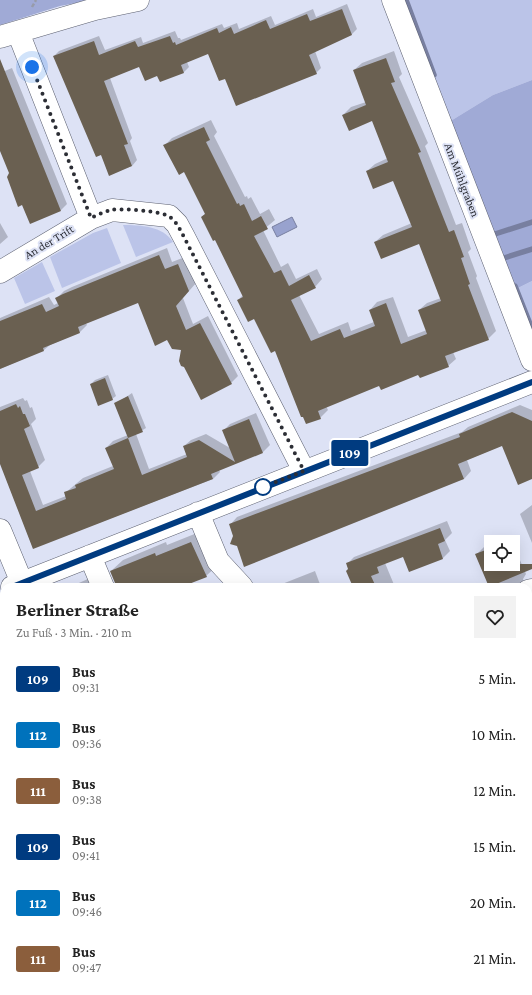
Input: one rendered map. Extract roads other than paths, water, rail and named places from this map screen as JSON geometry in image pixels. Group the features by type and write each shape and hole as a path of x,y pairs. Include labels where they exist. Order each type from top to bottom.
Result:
{"street":[{"path":"91,218 9,34 95,9 138,0"},
{"name":"Am Mühlgraben","path":"393,0 532,360"},
{"name":"An der Trift","path":"0,272 91,218 112,210 169,216 177,224 304,471"},
{"path":"22,583 532,382"},
{"path":"198,513 218,561 238,583"},
{"path":"0,530 11,583"},
{"path":"90,556 101,583"}],"waterway":[{"path":"406,0 434,75"},
{"path":"495,234 532,222"},
{"path":"504,258 532,249"},
{"path":"515,286 532,329"}]}
